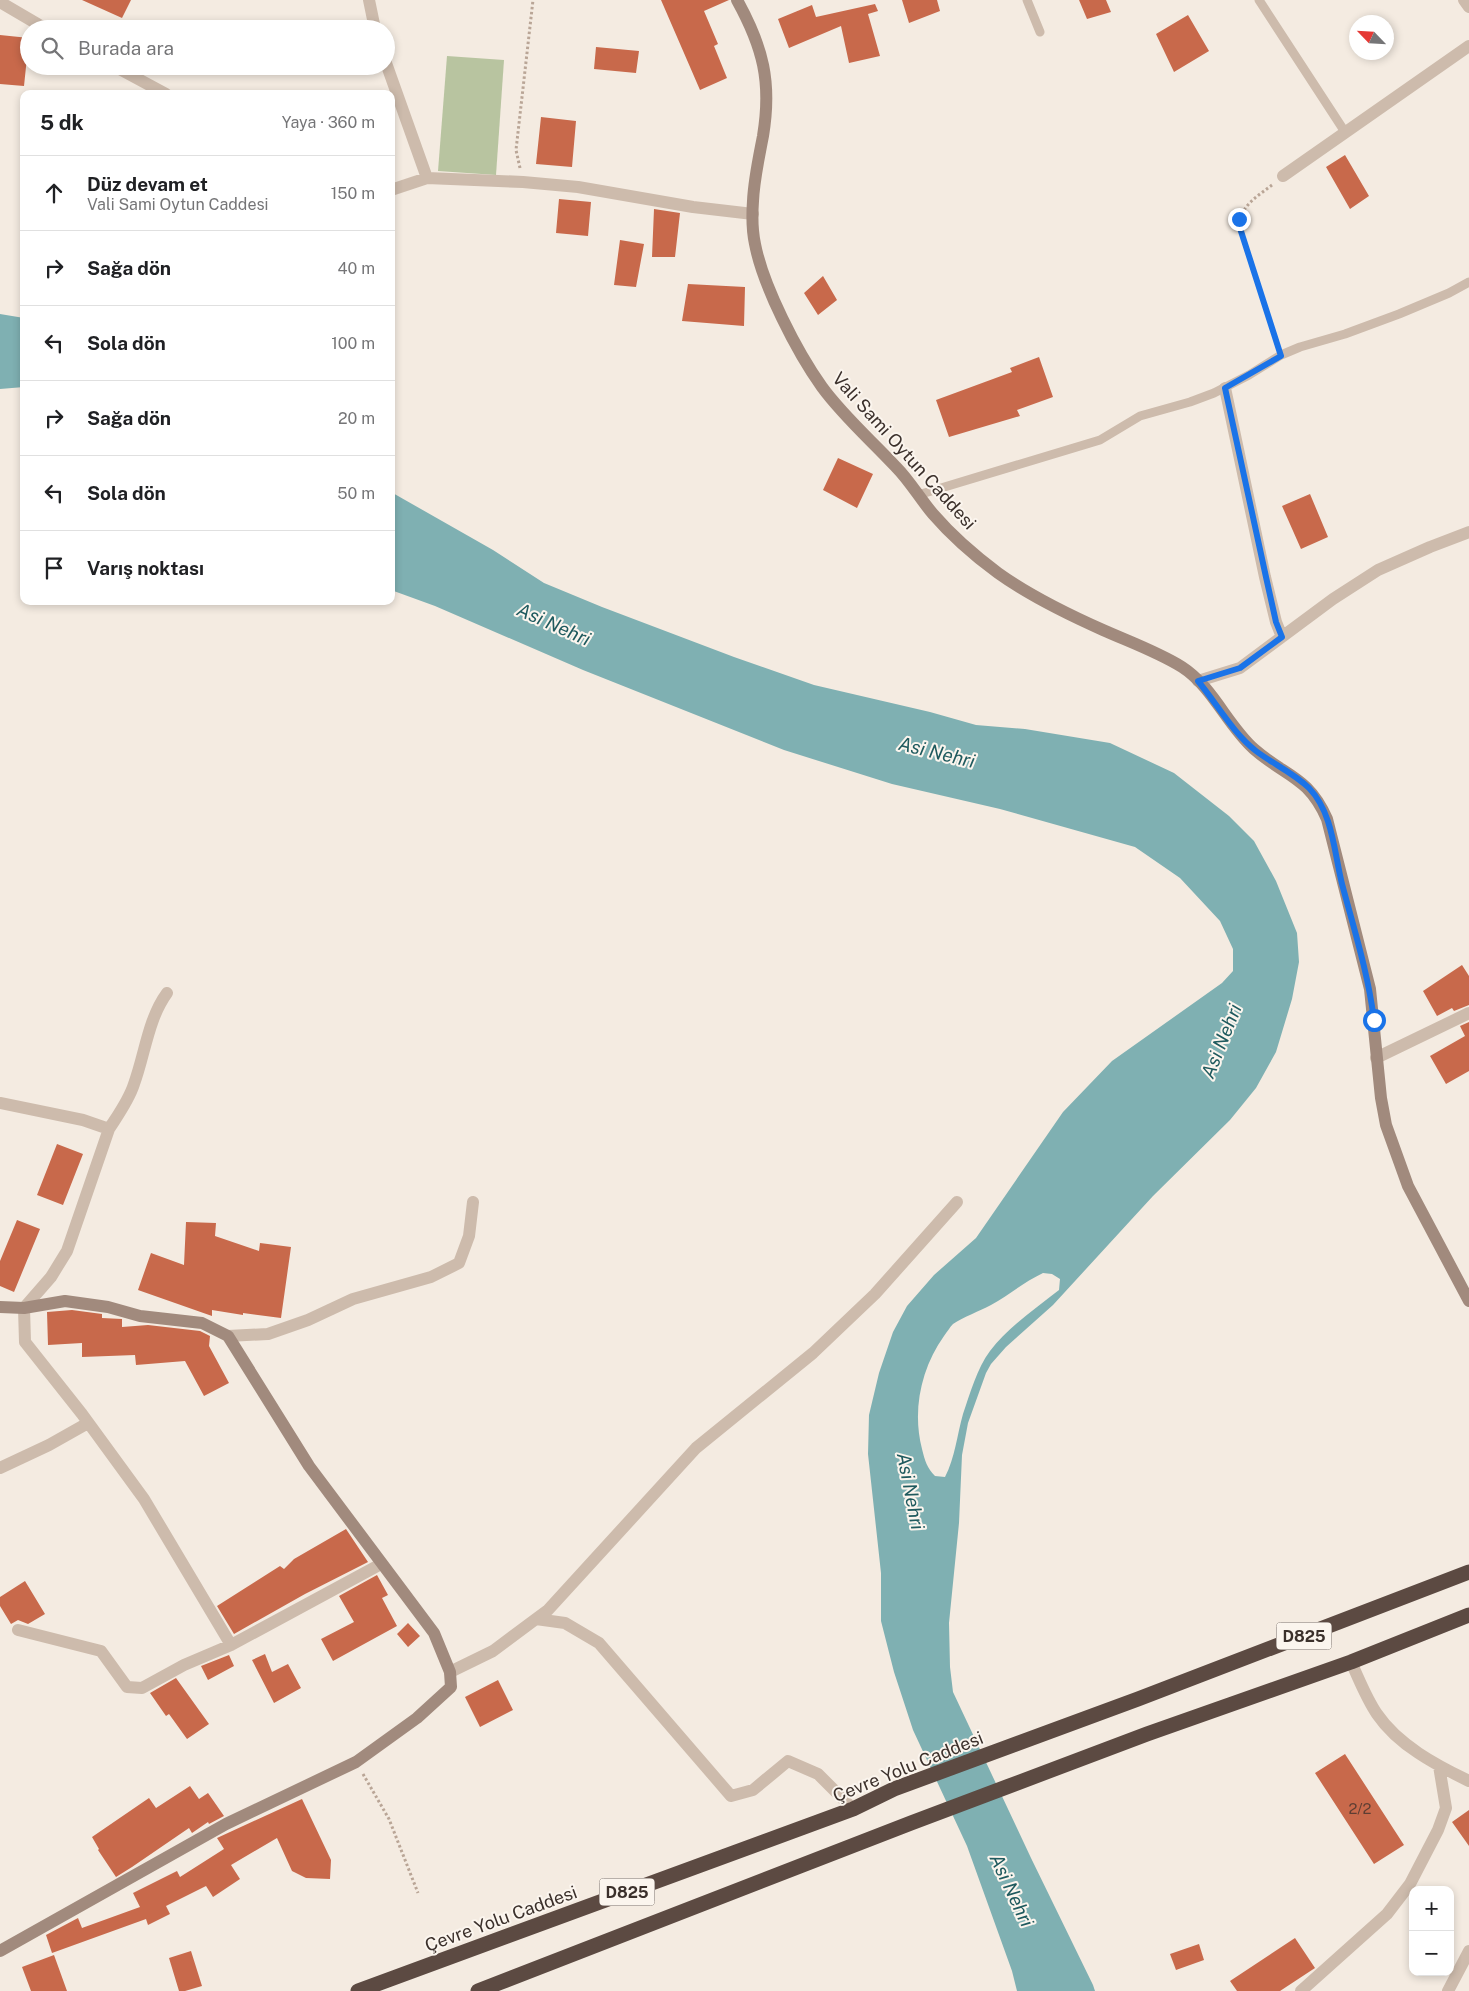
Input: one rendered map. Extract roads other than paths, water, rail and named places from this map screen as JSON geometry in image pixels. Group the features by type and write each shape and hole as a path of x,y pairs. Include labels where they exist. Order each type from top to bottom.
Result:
{"highway":[{"name":"Çevre Yolu Caddesi","path":"358,1991 852,1809 894,1789 1138,1700 1469,1572"},
{"name":"D825","path":"478,1991 1147,1734 1351,1662 1469,1615"}],"street":[{"path":"369,0 373,20"},
{"name":"Vali Sami Oytun Caddesi","path":"737,0 761,53 766,73 767,100 764,133 754,185 755,244 763,270 785,323 805,359 837,406 899,469 918,496 955,536 996,571 1021,588 1083,621 1166,658 1184,669 1198,681 1244,740 1302,782 1320,803 1327,819 1370,989 1376,1058 1386,1125 1408,1186 1469,1301"},
{"path":"1464,0 1469,7"},
{"path":"0,2 31,20"},
{"path":"1283,176 1469,46"},
{"path":"131,75 159,90"},
{"path":"390,75 427,178"},
{"path":"395,189 427,178 523,182 578,187 693,207 753,214"},
{"path":"1225,388 1276,622 1282,637"},
{"path":"1198,681 1240,668 1333,599 1378,570 1469,532"},
{"path":"167,993 162,999 152,1023 134,1086 109,1128 67,1251 51,1277 24,1308 25,1342 144,1499 231,1645"},
{"path":"1376,1058 1469,1013"},
{"path":"0,1103 83,1120 109,1128"},
{"path":"0,1307 24,1308 65,1301 108,1307 140,1316 202,1323 228,1336 268,1334 308,1320 353,1299 431,1278 459,1263 468,1236 473,1202"},
{"path":"450,1672 493,1651 548,1610 696,1448 813,1353 875,1294 957,1202"},
{"path":"0,1951 226,1824 356,1762 417,1718 451,1687 450,1672 434,1633 309,1466 228,1336"},
{"path":"0,1468 49,1445 88,1423"},
{"path":"18,1630 101,1651 127,1688 142,1688 184,1665 231,1645 381,1564"},
{"path":"536,1619 565,1623 599,1642 731,1796 753,1790 788,1761 818,1774 852,1809"},
{"path":"1351,1662 1376,1713 1391,1730 1431,1762 1469,1781"},
{"path":"1301,1991 1337,1961 1387,1914 1410,1884 1438,1830 1446,1808 1439,1766"},
{"path":"1448,1991 1469,1951"}],"lane":[{"path":"1027,0 1040,32"},
{"path":"1259,0 1345,132"},
{"path":"918,496 1100,440 1140,416 1190,402 1225,388 1281,356 1399,314 1449,293 1469,282"}],"water":[{"path":"0,314 20,317 20,387 0,389"},
{"name":"Asi Nehri","path":"395,494 493,550 544,583 734,657 814,685 930,712 976,725 1025,729 1110,743 1174,773 1229,816 1254,841 1276,881 1297,933 1299,962 1292,999 1276,1052 1256,1088 1230,1120 1153,1196 1053,1305 1006,1347 991,1364 968,1423 962,1455 959,1523 949,1623 950,1667 953,1692 1095,1991 1017,1991 1012,1971 967,1846 913,1730 894,1672 881,1621 881,1573 868,1454 869,1415 879,1373 893,1332 907,1306 934,1275 976,1238 1063,1112 1112,1061 1222,983 1233,971 1233,949 1220,921 1180,878 1135,847 1000,809 892,784 784,750 583,670 435,606 395,591","holes":["1043,1273 1052,1274 1060,1279 1059,1290 1013,1326 997,1342 985,1358 974,1381 963,1414 954,1454 948,1470 945,1477 935,1476 928,1467 924,1457 918,1420 924,1376 936,1348 953,1324 991,1305 1029,1280"]}]}
